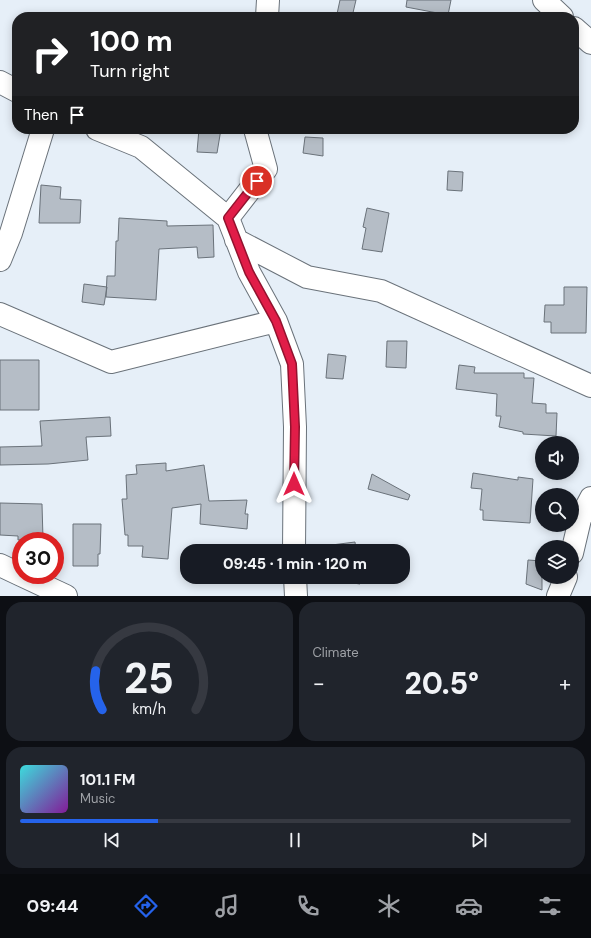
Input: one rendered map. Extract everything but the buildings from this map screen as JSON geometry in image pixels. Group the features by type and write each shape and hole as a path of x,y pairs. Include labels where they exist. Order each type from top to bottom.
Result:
{"street":[{"path":"267,12 268,0"},
{"path":"544,0 557,12"},
{"path":"579,33 591,44"},
{"path":"0,82 12,88"},
{"path":"0,260 12,233 42,134"},
{"path":"109,134 141,147 228,218 249,272 276,321 292,364 295,427 294,544"},
{"path":"228,218 266,169 256,134"},
{"path":"236,240 307,277 381,291 591,386"},
{"path":"0,314 111,362 276,321"},
{"path":"575,540 580,519 591,498"},
{"path":"0,565 12,571"},
{"path":"40,584 66,596"},
{"path":"295,584 296,596"},
{"path":"558,596 563,584"}],"route":[{"path":"257,181 228,218 249,272 276,321 292,364 295,427 294,484"}]}
